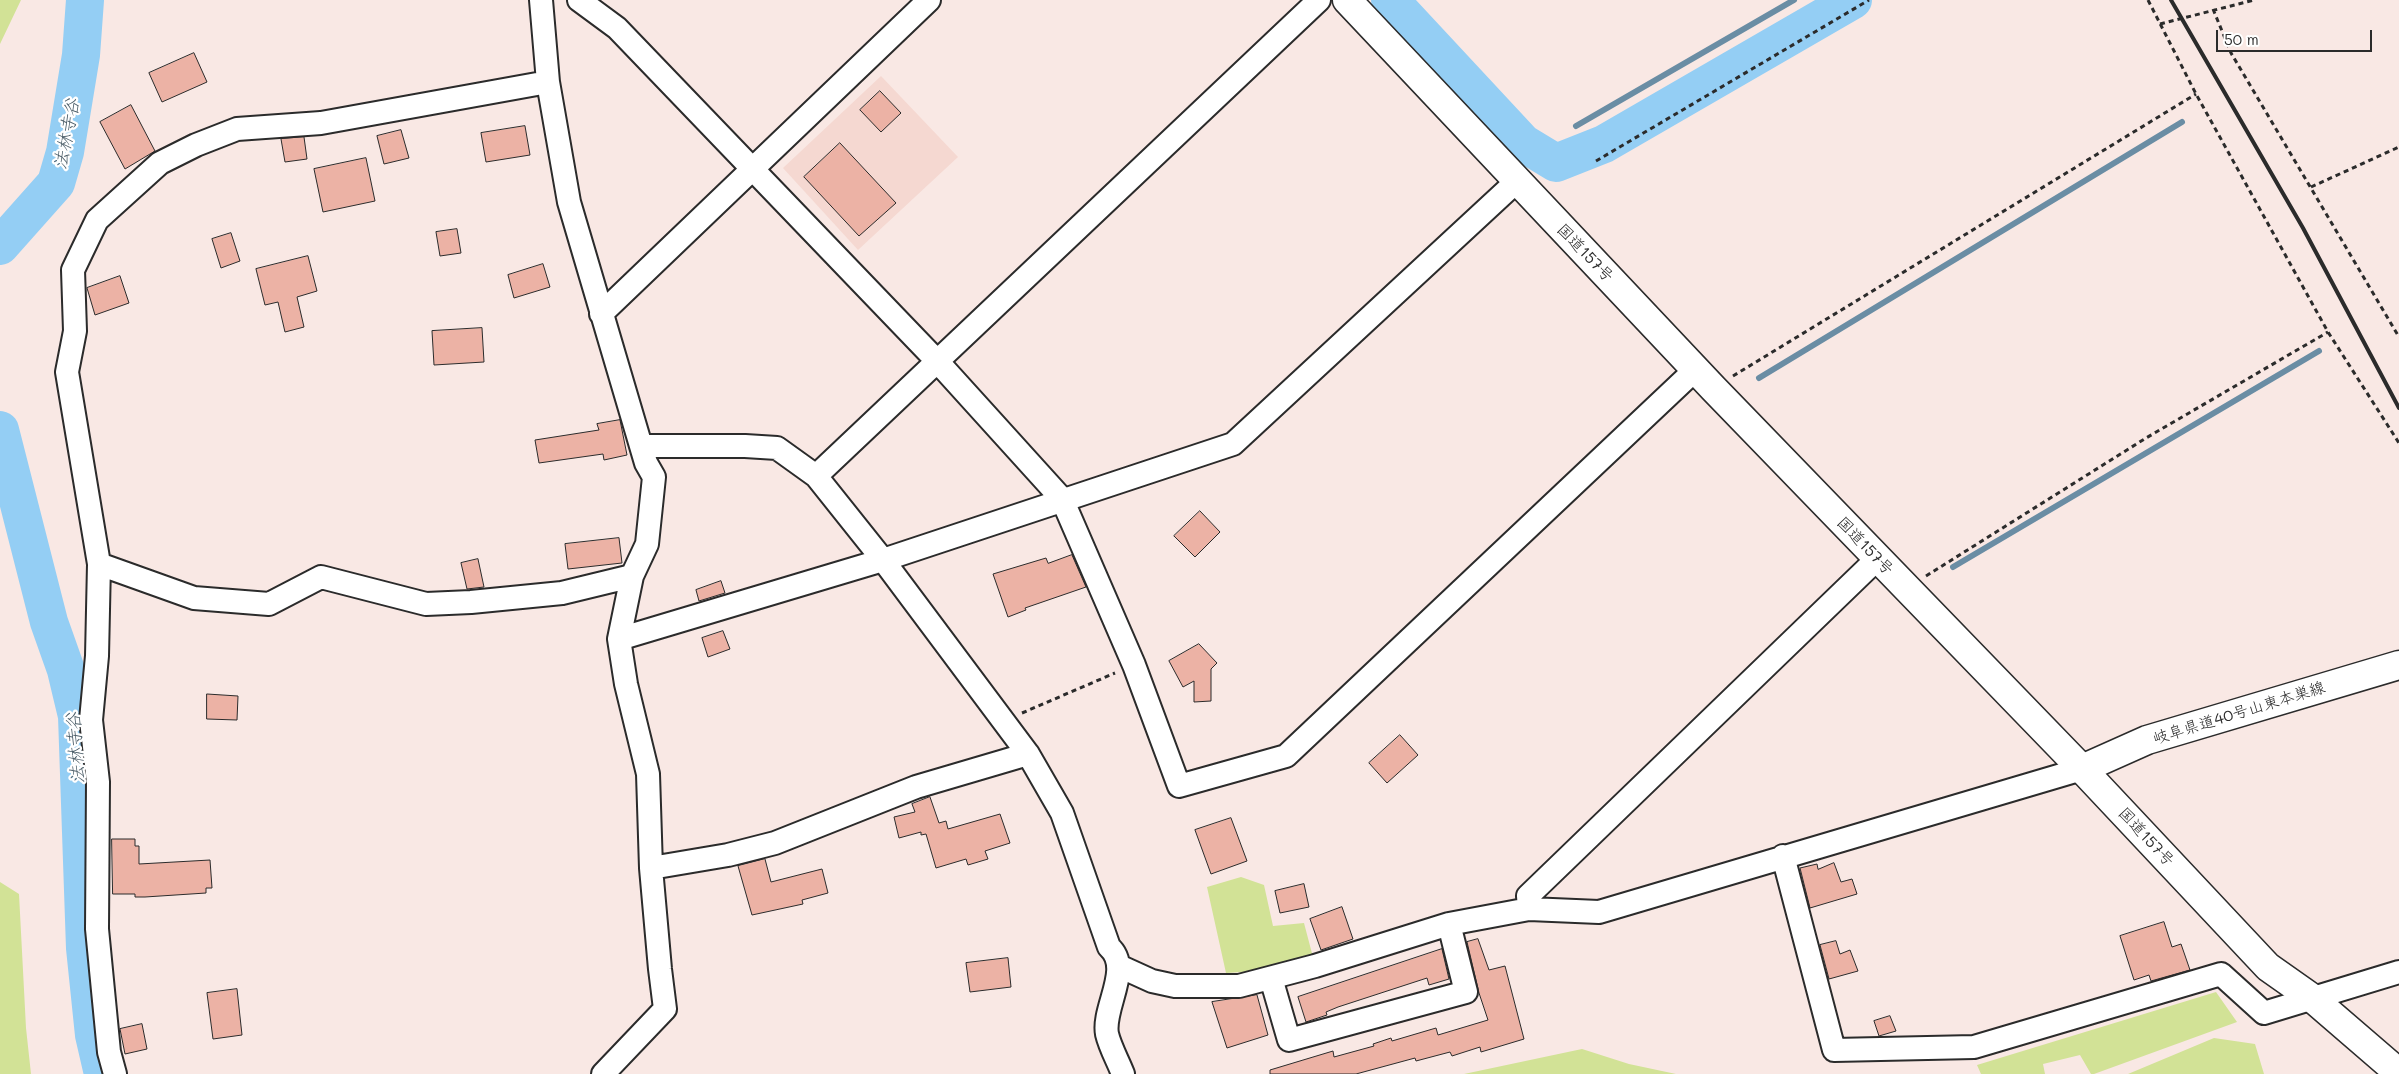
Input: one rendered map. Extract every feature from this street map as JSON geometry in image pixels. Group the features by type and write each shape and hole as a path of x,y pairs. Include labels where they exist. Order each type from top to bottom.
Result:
{"main road":[{"name":"国道157号","path":"1347,0 1877,559 2082,769 2268,968 2312,998 2399,1073"},
{"name":"岐阜県道40号山東本巣線","path":"2082,769 2147,740 2399,665"}],"street":[{"path":"579,0 617,28 751,170 937,361 1062,499 1134,665 1179,786 1286,756 1705,379"},
{"path":"601,314 929,0"},
{"path":"816,476 1319,0"},
{"path":"544,4 548,82 569,202 646,463 654,477 647,544 632,576 619,639 626,684 648,774 651,868 665,1009 603,1074"},
{"path":"114,1074 108,1052 97,930 98,782 91,720 97,656 99,564 67,372 75,331 73,270 97,220 160,163 237,128 321,123 548,82"},
{"path":"619,639 882,560 1233,444 1517,181"},
{"path":"642,446 745,446 777,448 816,476 882,560 1028,754 1062,813 1109,948 1114,951 1119,966 1107,1032 1123,1074"},
{"path":"1529,909 1528,896 1877,559"},
{"path":"99,564 194,598 269,604 322,577 426,604 471,602 562,593 632,576"},
{"path":"651,868 728,855 774,843 916,787 1028,754"},
{"path":"1119,966 1152,981 1175,986 1239,986 1449,924 1529,909 1599,912 2082,769"},
{"path":"1783,856 1834,1050 1974,1047 2221,974 2264,1013 2399,972"},
{"path":"1271,978 1289,1040 1466,992 1449,924"}],"path":[{"path":"1596,161 1869,0"},
{"path":"2148,0 2196,94 2328,332 2399,444"},
{"path":"2160,24 2254,0"},
{"path":"2213,9 2231,53 2399,337"},
{"path":"1705,379 2196,94"},
{"path":"2311,187 2399,147"},
{"path":"1906,588 2146,438 2328,332"},
{"path":"1003,721 1134,665"}],"shaded area":[{"path":"881,76 958,157 858,250 783,168"}],"green space":[{"path":"0,0 21,0 0,44"},
{"path":"1241,877 1264,885 1273,926 1304,923 1314,961 1274,970 1226,973 1207,887"},
{"path":"0,882 19,894 26,1028 31,1074 0,1074"},
{"path":"2216,992 2237,1022 2094,1074 2091,1074 2080,1055 2043,1064 2045,1074 1981,1074 1977,1065"},
{"path":"2214,1038 2255,1044 2264,1074 2128,1074"},
{"path":"1582,1049 1629,1064 1676,1074 1464,1074"}],"building":[{"path":"194,53 207,82 162,102 149,73"},
{"path":"880,91 901,113 881,132 860,110"},
{"path":"131,105 155,151 125,169 100,122"},
{"path":"525,126 530,155 486,162 481,133"},
{"path":"401,130 409,158 384,164 377,136"},
{"path":"304,137 307,159 285,162 281,139"},
{"path":"840,143 896,203 859,236 804,177"},
{"path":"366,158 375,201 323,212 314,169"},
{"path":"457,229 461,253 440,256 436,232"},
{"path":"231,233 240,261 221,268 212,239"},
{"path":"308,256 317,291 297,297 304,327 285,332 278,302 265,305 256,269"},
{"path":"543,264 550,287 514,298 508,275"},
{"path":"120,276 129,303 95,315 87,288"},
{"path":"482,328 484,362 434,365 432,331"},
{"path":"620,420 627,455 604,460 603,454 539,463 535,440 599,430 597,424"},
{"path":"1200,511 1220,532 1195,557 1174,536"},
{"path":"619,538 622,563 568,569 565,544"},
{"path":"1072,555 1086,587 1025,608 1026,610 1008,617 993,574 1046,558 1048,563"},
{"path":"478,559 484,587 467,589 461,563"},
{"path":"721,581 725,593 699,601 696,590"},
{"path":"723,631 730,649 708,657 702,638"},
{"path":"1199,644 1217,663 1211,669 1211,701 1194,702 1194,681 1183,687 1169,661"},
{"path":"207,694 238,696 237,720 207,719"},
{"path":"1400,735 1418,755 1387,783 1369,763"},
{"path":"930,797 939,823 946,821 948,829 1000,814 1010,843 985,851 988,859 968,865 966,859 936,868 926,834 921,835 921,832 899,838 894,817 915,812 912,804"},
{"path":"1231,818 1247,861 1211,874 1195,830"},
{"path":"112,839 135,839 135,846 139,846 139,864 210,860 212,888 206,888 206,893 145,897 135,897 135,894 113,894"},
{"path":"765,859 771,882 822,869 828,893 802,900 803,904 752,915 738,866"},
{"path":"1834,863 1841,882 1852,879 1857,894 1810,908 1800,868 1817,864 1818,869"},
{"path":"1304,884 1309,907 1280,913 1275,891"},
{"path":"1342,907 1353,939 1321,950 1310,919"},
{"path":"2164,922 2172,947 2181,944 2190,970 2151,981 2149,975 2134,980 2120,936"},
{"path":"1478,939 1489,970 1505,966 1524,1039 1481,1052 1480,1047 1452,1056 1450,1052 1416,1061 1415,1058 1356,1074 1270,1074 1270,1070 1333,1051 1334,1057 1374,1046 1373,1044 1391,1038 1392,1041 1436,1028 1438,1035 1488,1020 1479,993 1467,942"},
{"path":"1836,941 1840,954 1850,950 1858,971 1829,979 1820,945"},
{"path":"1442,949 1449,979 1429,985 1427,978 1338,1007 1326,1012 1327,1015 1306,1022 1298,997"},
{"path":"1008,958 1011,987 970,992 966,963"},
{"path":"237,989 242,1035 213,1039 207,993"},
{"path":"1257,995 1268,1035 1227,1048 1212,1002"},
{"path":"1890,1016 1896,1031 1879,1036 1874,1021"},
{"path":"142,1024 147,1049 125,1054 120,1029"}],"waterway":[{"name":"法林寺谷","path":"0,246 56,183 65,152 81,55 85,0"},
{"path":"1390,0 1523,143 1556,163 1604,144 1853,0"},
{"path":"1576,126 1794,0"},
{"path":"1759,378 2182,122"},
{"path":"1953,567 2319,351"},
{"name":"法林寺谷","path":"0,430 49,622 66,670 77,716 85,948 94,1035 103,1074"}],"railway":[{"path":"2171,0 2303,228 2399,408"}]}
